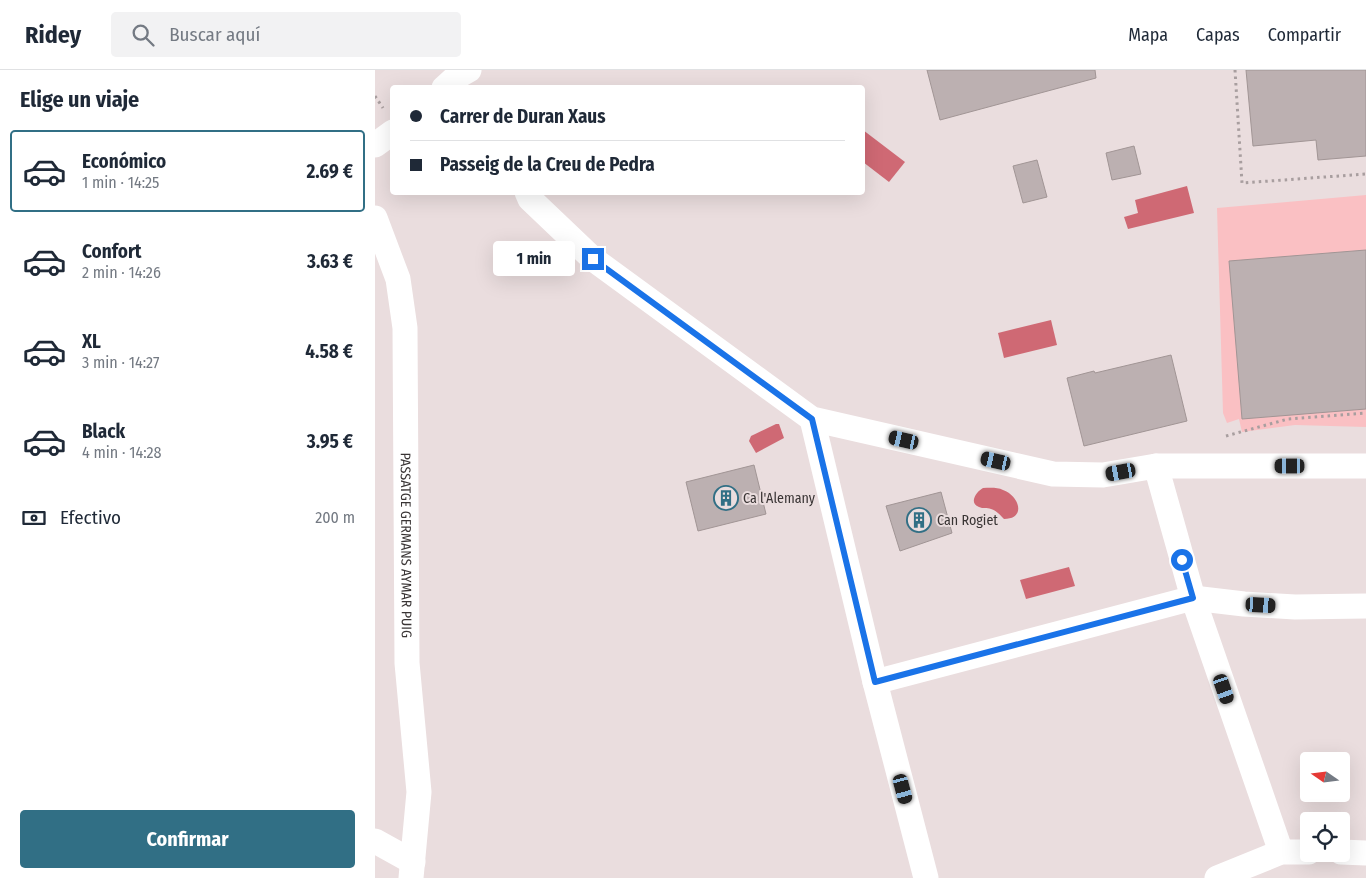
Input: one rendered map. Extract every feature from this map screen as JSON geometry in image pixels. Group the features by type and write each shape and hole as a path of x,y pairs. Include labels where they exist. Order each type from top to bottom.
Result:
{"street":[{"path":"375,146 390,134"},
{"path":"528,195 593,259 812,419 1053,474 1103,475 1156,466 1366,466"},
{"name":"PASSATGE GERMANS AYMAR PUIG","path":"375,218 398,279 405,328 407,663 419,792 412,870"},
{"path":"812,419 875,682 926,878"},
{"path":"1156,466 1193,598 1281,852"},
{"path":"875,682 1193,598 1269,606 1366,606"},
{"path":"375,841 412,870"},
{"path":"1217,878 1281,852 1300,852"},
{"path":"1350,852 1366,853"}],"path":[{"path":"1235,70 1242,183 1366,174"},
{"path":"1221,438 1288,419 1366,413"}],"shaded area":[{"path":"865,132 905,162 889,182 865,164"},
{"path":"1187,186 1194,213 1128,229 1124,217 1138,213 1135,200"},
{"path":"1366,195 1366,427 1295,425 1242,432 1239,419 1227,423 1223,413 1217,208"},
{"path":"1051,320 1057,345 1004,358 998,333"},
{"path":"779,424 784,438 756,453 749,441 751,436"},
{"path":"983,488 998,488 1009,493 1017,502 1018,511 1016,515 1004,519 993,510 976,505 974,503 975,497"},
{"path":"1069,567 1075,586 1026,599 1020,580"}],"building":[{"path":"927,70 1095,70 1096,78 940,120"},
{"path":"1246,70 1366,70 1366,156 1318,160 1316,140 1253,146"},
{"path":"1134,146 1141,174 1112,180 1106,153"},
{"path":"1037,160 1047,197 1023,203 1013,166"},
{"path":"1366,250 1366,409 1242,419 1229,261"},
{"path":"1171,355 1187,421 1084,446 1067,378"},
{"name":"Ca l'Alemany","path":"754,465 766,514 698,531 686,482"},
{"name":"Can Rogiet","path":"941,492 952,533 900,551 886,506"}],"place":[{"name":"Ca l'Alemany","path":"726,498"},
{"name":"Can Rogiet","path":"919,520"}],"route":[{"path":"593,259 812,419 875,682 1193,598 1182,560"}]}
